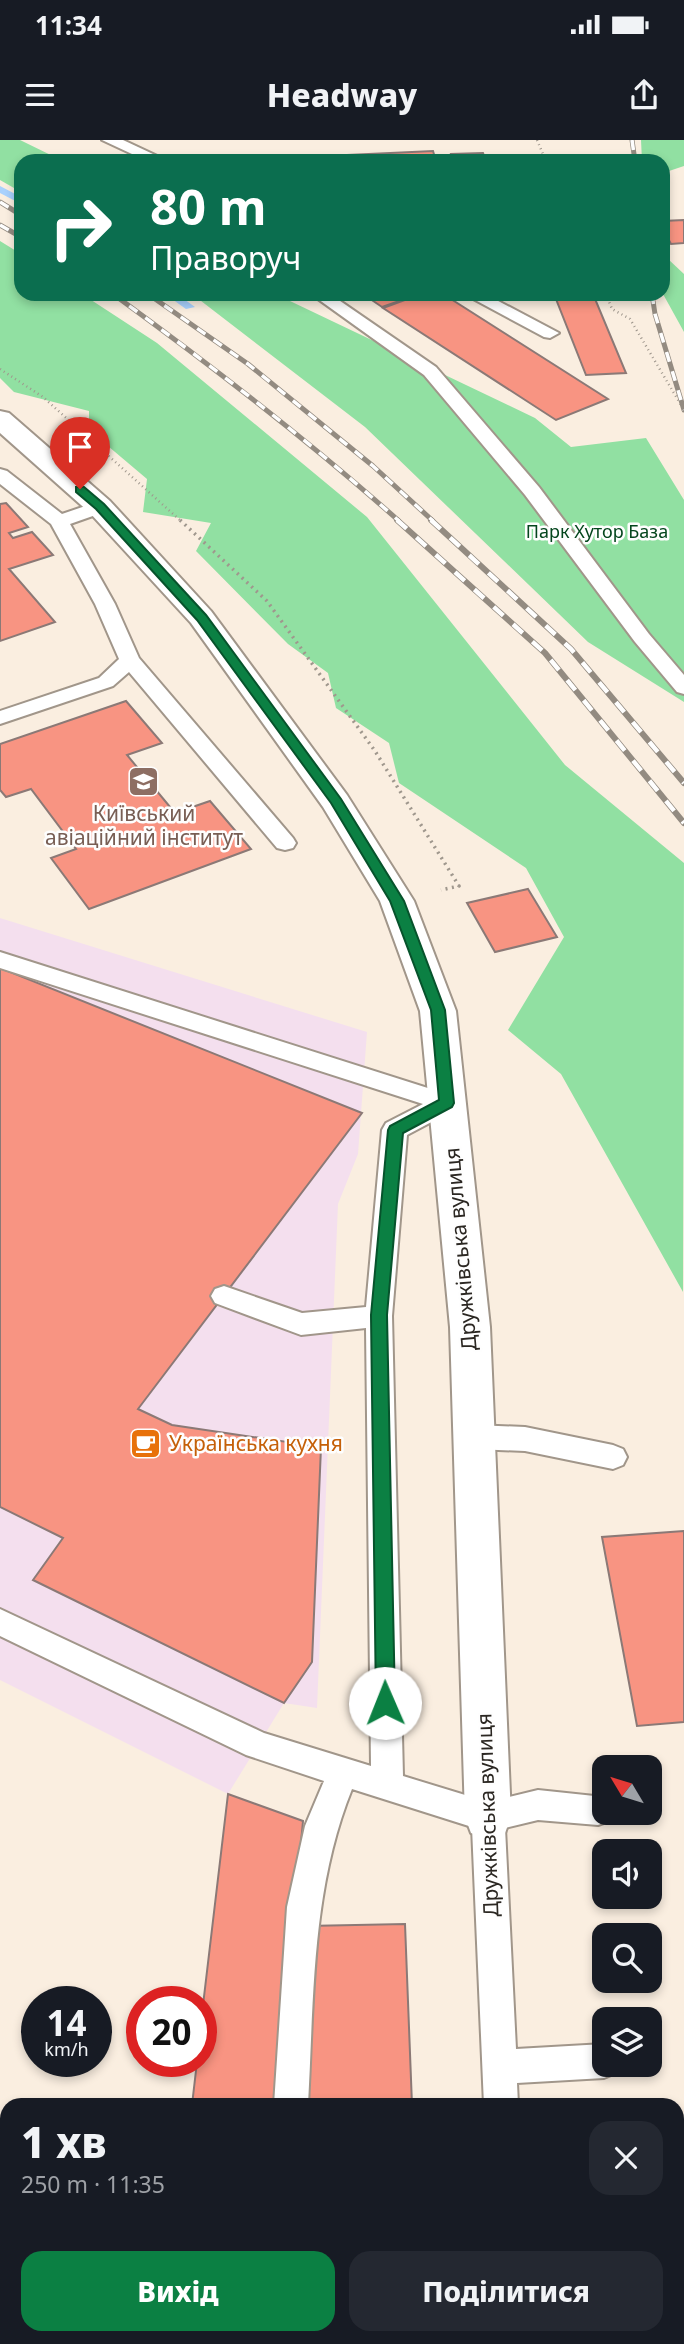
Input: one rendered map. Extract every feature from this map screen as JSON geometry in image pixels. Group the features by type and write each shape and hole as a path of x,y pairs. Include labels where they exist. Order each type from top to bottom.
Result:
{"street":[{"name":"Дружківська вулиця","path":"0,419 100,507 201,617 336,802 397,901 438,1010 470,1327 488,1817"}],"lane":[{"path":"110,140 142,154"},
{"path":"329,301 430,371 532,491 642,638 684,688"},
{"path":"486,301 550,333"},
{"path":"0,475 59,521 105,604 130,660 285,843"},
{"path":"59,521 100,507"},
{"path":"0,718 106,682 130,660"},
{"path":"0,960 447,1103"},
{"path":"387,1786 379,1315 396,1130 447,1103"},
{"path":"224,1296 301,1324 379,1315"},
{"path":"474,1437 525,1439 613,1457"},
{"path":"0,1622 257,1745 488,1817 538,1805 592,1810"},
{"path":"291,2098 303,1907 321,1826 343,1772"},
{"name":"Дружківська вулиця","path":"488,1817 501,2098"},
{"path":"499,2067 592,2062"}],"path":[{"path":"609,301 612,309 630,319 684,410"}],"shaded area":[{"path":"0,918 367,1032 358,1154 338,1204 317,1708 284,1703 228,1794 0,1680"}],"green space":[{"path":"0,140 20,140 49,154 14,154 14,188 0,180"},
{"path":"641,140 684,140 684,166 670,171 670,154 642,154"},
{"path":"0,241 14,250 14,301 93,301 157,343 367,517 565,765 684,863 683,1292 561,1074 508,1030 564,937 526,868 399,783 389,743 336,708 328,673 288,644 196,551 211,523 143,512 147,479 89,430 89,411 14,392 0,378"},
{"path":"670,261 684,274 684,332 667,301 670,301"},
{"name":"Парк Хутор База","path":"201,301 290,301 535,418 571,447 646,438 684,500 684,702 588,642 365,427"}],"building":[{"path":"433,151 434,154 369,154"},
{"path":"684,220 684,243 671,244 670,221"},
{"path":"373,301 399,301 382,307"},
{"path":"402,301 454,301 608,399 556,420 383,308"},
{"path":"557,301 596,301 626,373 586,375"},
{"path":"6,503 28,527 9,533 13,538 32,532 53,555 9,569 55,622 0,641 0,504"},
{"path":"126,701 162,743 127,755 175,813 210,801 251,849 89,909 51,858 76,849 31,789 6,797 0,790 0,744"},
{"path":"528,889 557,937 495,952 467,903"},
{"path":"0,968 362,1113 138,1409 172,1425 321,1447 312,1662 284,1703 33,1580 63,1538 0,1507"},
{"path":"684,1531 684,1722 637,1726 602,1537"},
{"path":"228,1794 303,1821 278,2098 193,2098 195,2077 217,2077 217,1986 205,1986"},
{"path":"405,1924 412,2098 308,2098 306,1926"}],"waterway":[{"path":"0,189 14,197"},
{"path":"181,301 190,307"}],"railway":[{"path":"632,140 634,154"},
{"path":"0,202 14,211"},
{"path":"0,225 14,233"},
{"path":"123,301 259,404 399,521"},
{"path":"158,301 248,364 373,466 433,521"},
{"path":"653,301 684,410"},
{"path":"397,520 545,653 684,823"},
{"path":"431,520 571,649 684,783"}],"place":[{"name":"Київський авіаційний інститут","path":"144,782"},
{"name":"Українська кухня","path":"146,1444"}],"route":[{"path":"80,489 100,507 201,617 336,802 397,901 438,1010 447,1103 396,1130 379,1315 385,1703"}]}
